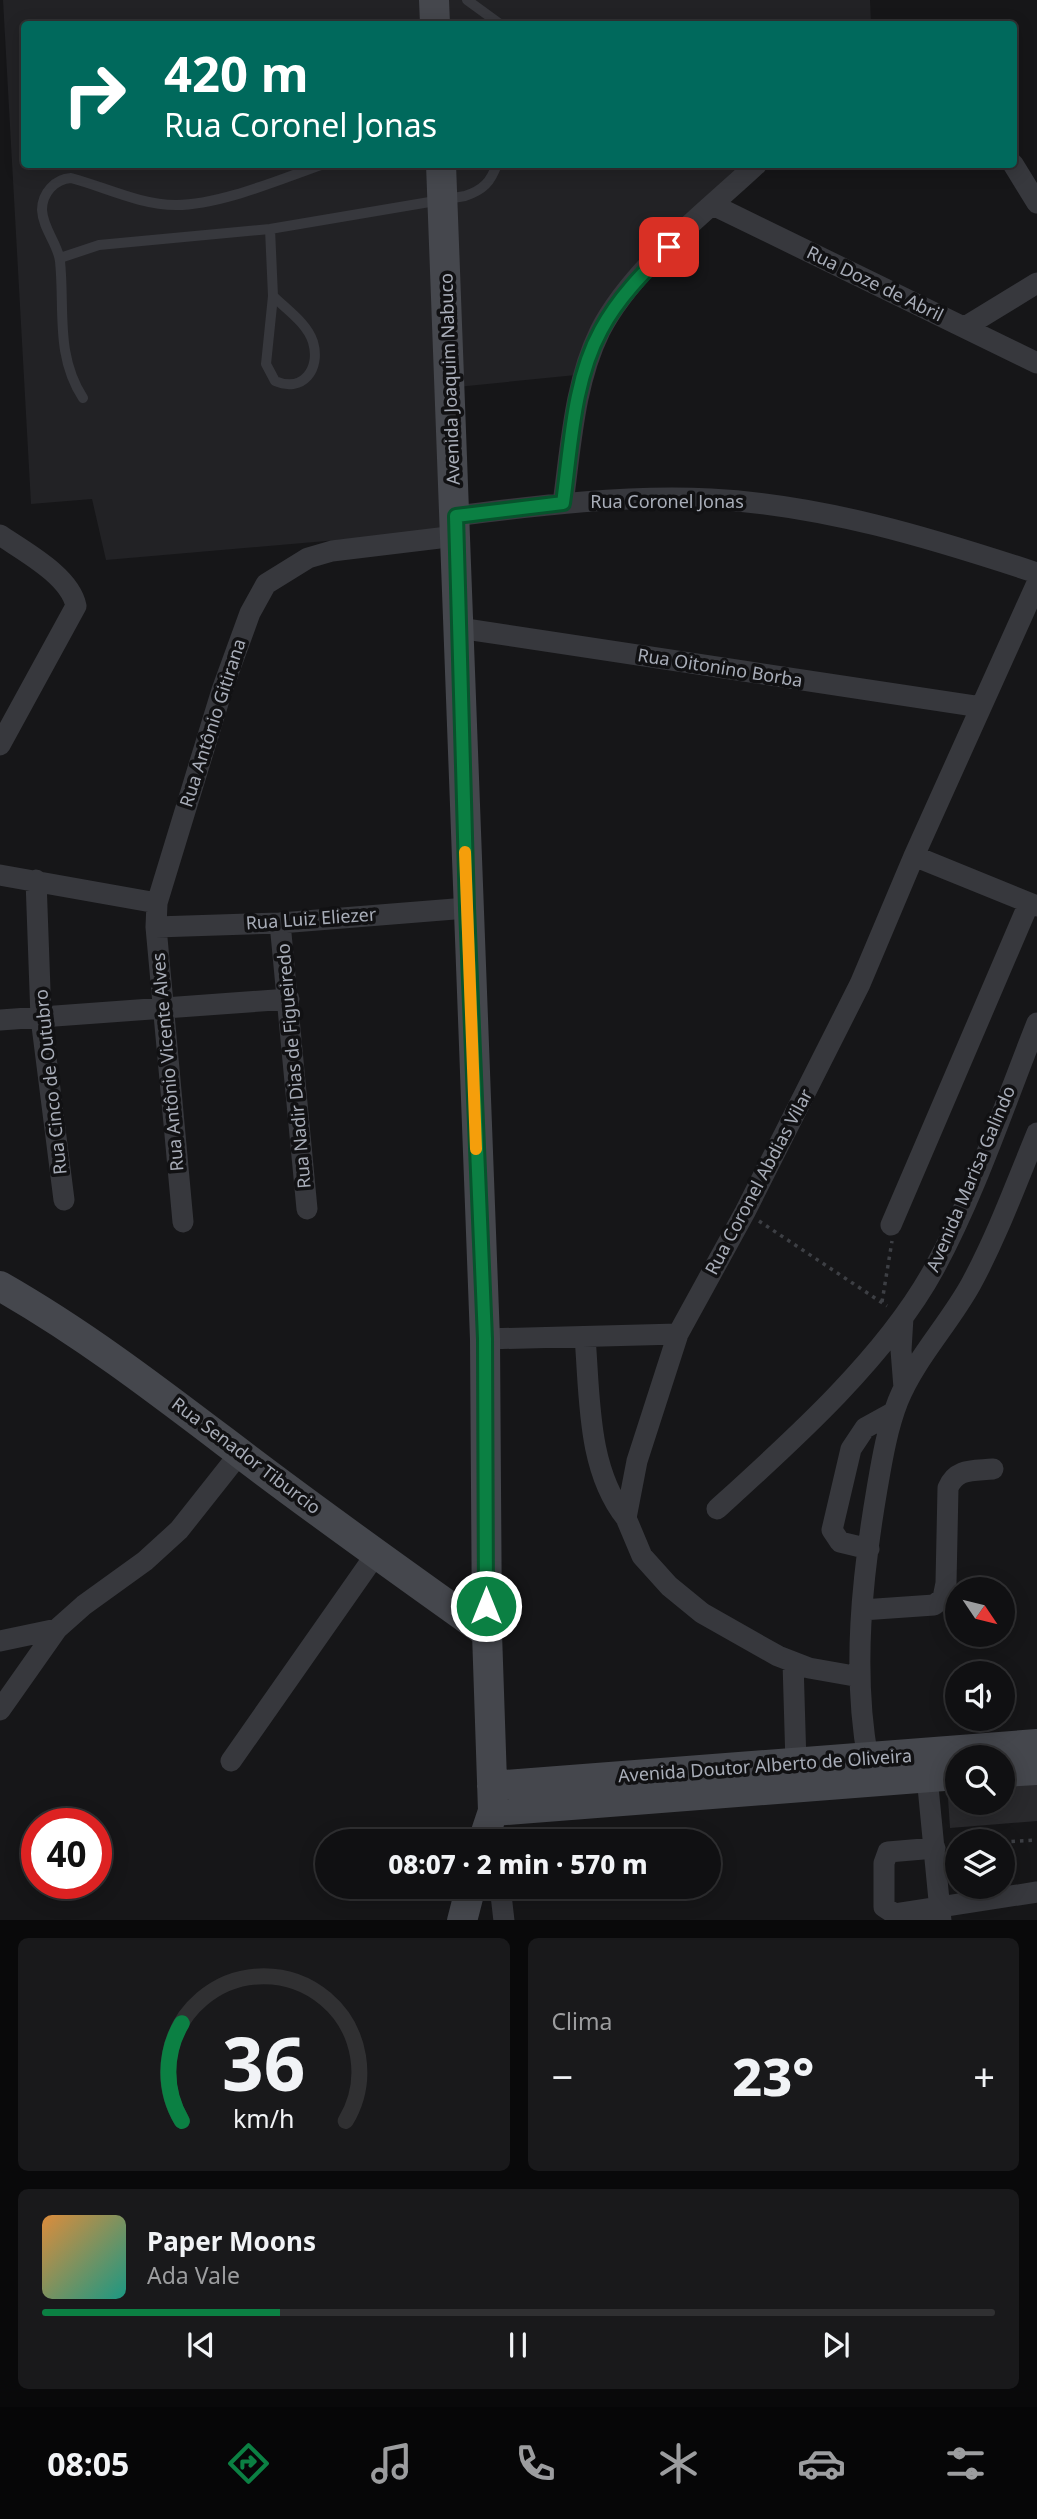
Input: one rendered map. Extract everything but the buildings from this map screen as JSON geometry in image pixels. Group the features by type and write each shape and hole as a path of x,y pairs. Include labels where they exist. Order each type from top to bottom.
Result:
{"street":[{"path":"434,0 435,21"},
{"name":"Avenida Joaquim Nabuco","path":"442,168 467,908 485,1339 491,1820"},
{"path":"563,503 582,385 600,331 641,275 753,168"},
{"path":"1015,168 1037,203"},
{"name":"Rua Doze de Abril","path":"713,205 1037,363"},
{"path":"965,327 1037,283"},
{"name":"Rua Coronel Jonas","path":"456,526 563,503 709,499 801,509 911,533 1037,573"},
{"name":"Rua Antônio Gitirana","path":"157,903 222,690 250,613 266,584 289,568 332,551 456,526"},
{"path":"0,535 63,583 74,596 76,606 0,746"},
{"name":"Rua Coronel Abdias Vilar","path":"626,1518 637,1461 678,1334 745,1212 860,984 914,856 1037,583"},
{"name":"Rua Oitonino Borba","path":"459,628 981,707"},
{"path":"891,1225 1033,905 914,856"},
{"path":"0,875 157,903"},
{"name":"Rua Cinco de Outubro","path":"36,880 41,1018 64,1200"},
{"name":"Rua Antônio Vicente Alves","path":"157,903 156,927 183,1222"},
{"name":"Rua Luiz Eliezer","path":"156,927 280,923 467,908"},
{"name":"Rua Nadir Dias de Figueiredo","path":"280,923 307,1209"},
{"path":"0,1020 289,999"},
{"name":"Avenida Marisa Galindo","path":"717,1509 821,1409 903,1317 933,1270 953,1229 1037,1023"},
{"path":"868,1759 862,1724 860,1677 862,1610 882,1459 894,1412 904,1388 971,1285 996,1233 1037,1133"},
{"name":"Rua Senador Tiburcio","path":"0,1286 47,1313 150,1382 240,1453 487,1633"},
{"path":"903,1317 901,1350 904,1388"},
{"path":"485,1339 678,1334"},
{"path":"585,1337 593,1428 601,1470 608,1490 626,1518 642,1556 669,1586 734,1633 793,1662 840,1675 860,1677"},
{"path":"869,1549 840,1542 832,1530 851,1449 865,1428 894,1412"},
{"path":"0,1710 57,1629 84,1605 145,1561 179,1530 240,1453"},
{"path":"862,1610 934,1605 943,1598 946,1583 948,1488 952,1478 961,1472 993,1469"},
{"path":"231,1762 376,1554"},
{"path":"0,1641 57,1629"},
{"path":"788,1773 793,1662"},
{"name":"Avenida Doutor Alberto de Oliveira","path":"788,1773 926,1766 1037,1744"},
{"name":"Avenida Doutor Alberto de Oliveira","path":"491,1820 868,1759 926,1766 945,1772"},
{"path":"926,1766 940,1913"},
{"path":"1015,1772 1037,1770"},
{"path":"935,1847 891,1851 884,1863 884,1907 895,1914 940,1913 1037,1892"},
{"path":"462,1920 468,1899"},
{"path":"502,1899 504,1920"}],"lane":[{"path":"467,0 496,21"},
{"path":"82,398 66,363 60,258 47,230 42,209 45,195 62,178 71,178 153,203 176,205 205,201 311,168"},
{"path":"60,258 99,245 270,229 478,192 488,183 495,168"},
{"path":"270,229 273,296 267,364 275,381 292,387 301,383 310,373 313,343 306,329 273,296"}],"path":[{"path":"745,1212 903,1317"},
{"path":"882,1303 892,1253 891,1225"},
{"path":"1015,1841 1037,1840"}],"shaded area":[{"path":"3,0 431,0 432,21 21,21 21,168 765,168 595,321 586,374 447,388 453,530 106,560 92,499 31,504"},
{"path":"443,0 870,0 871,21 443,21"}],"slow traffic":[{"path":"465,852 476,1149"}],"route":[{"path":"486,1606 485,1339 467,908 456,516 563,503 574,419 600,331 641,275 669,247"}]}
